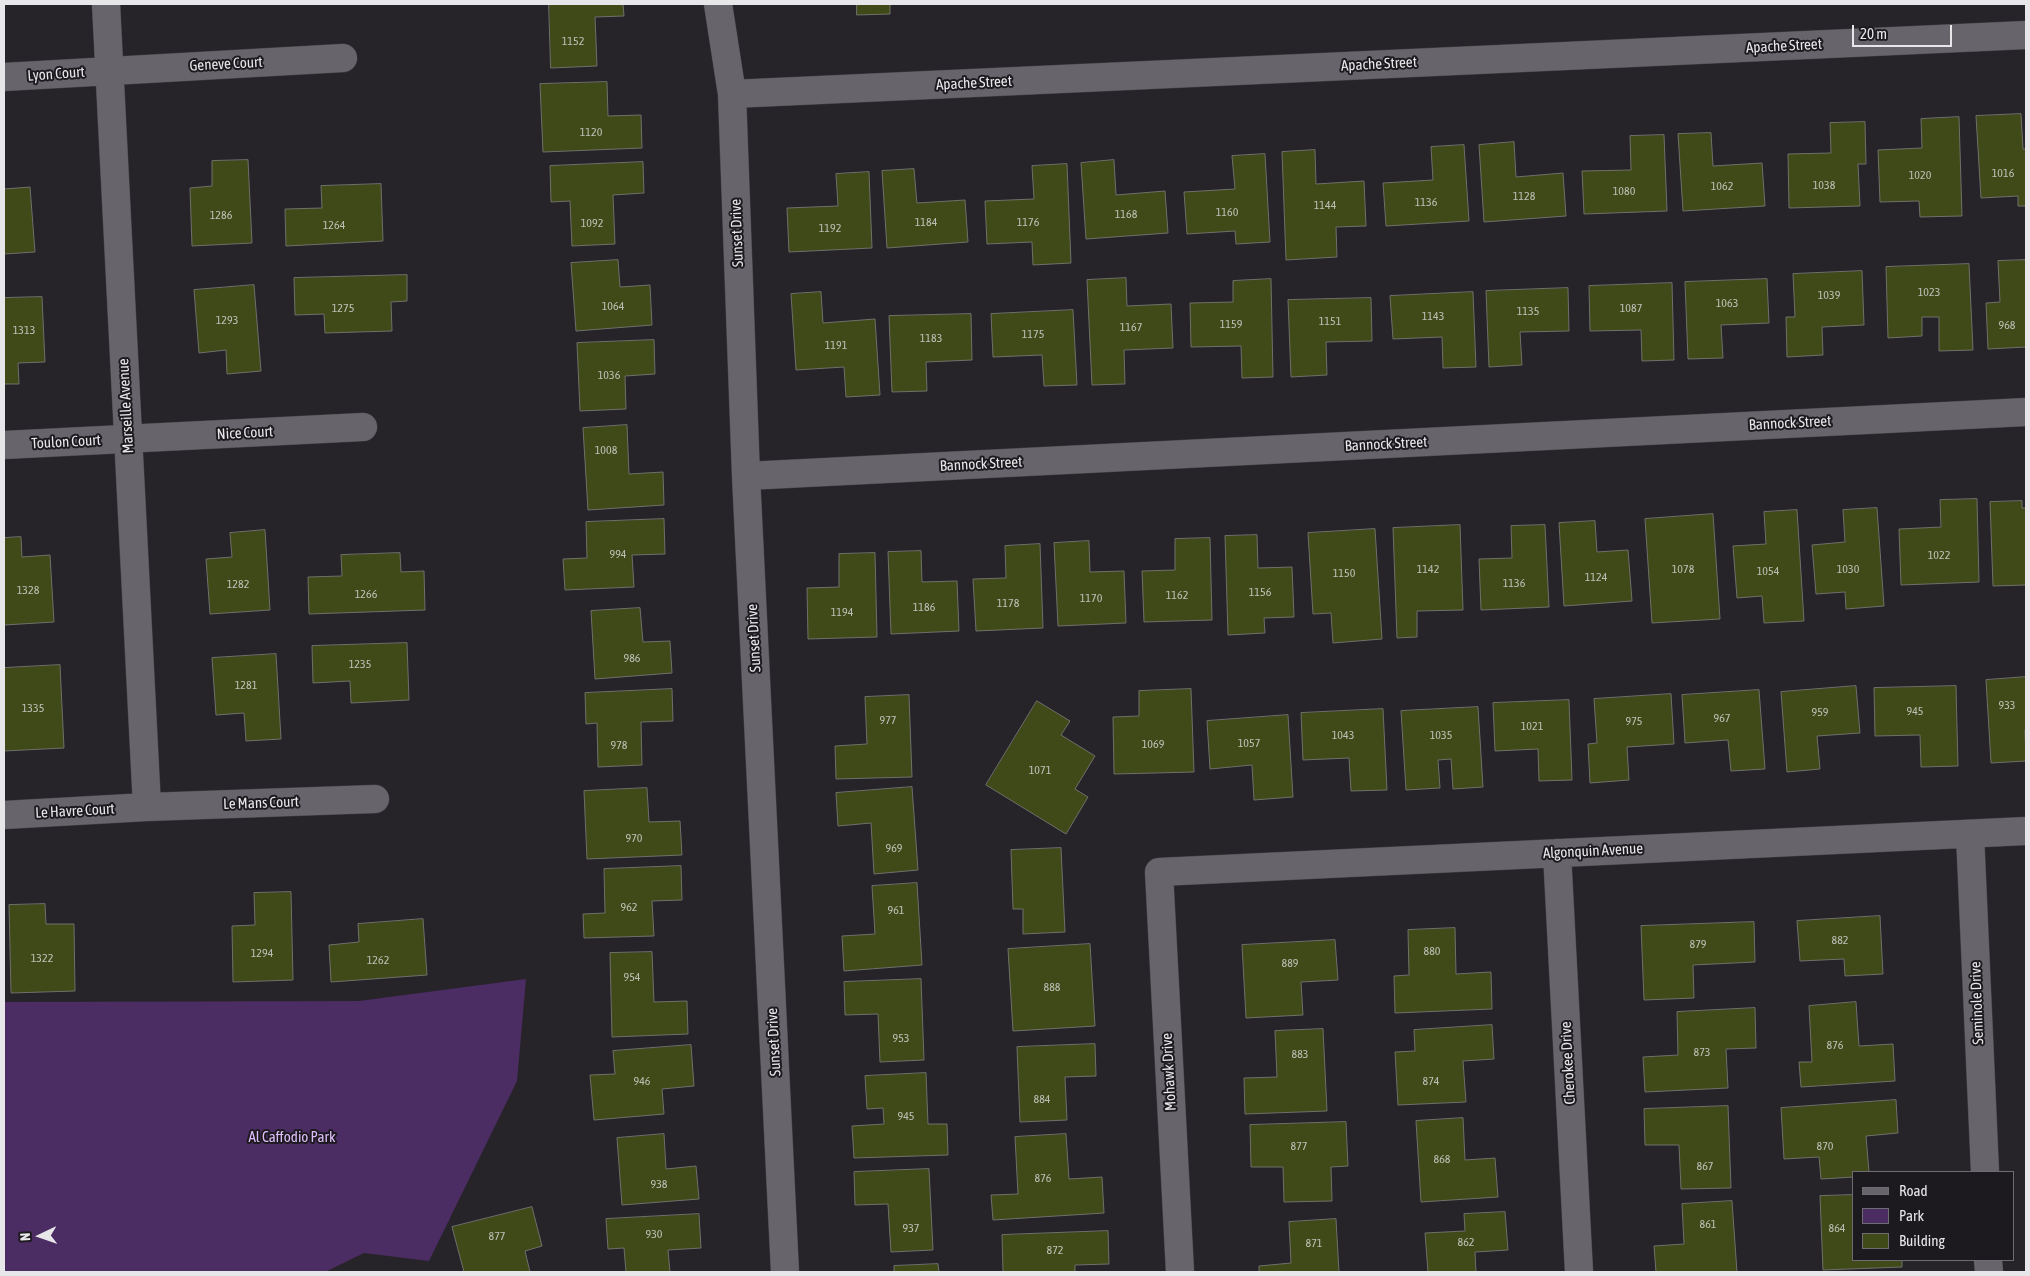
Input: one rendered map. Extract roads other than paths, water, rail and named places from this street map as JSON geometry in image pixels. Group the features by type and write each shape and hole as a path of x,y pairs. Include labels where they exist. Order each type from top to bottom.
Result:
{"street":[{"name":"Marseille Avenue","path":"106,4 147,807"},
{"name":"Sunset Drive","path":"718,4 732,94 746,476 785,1272"},
{"name":"Apache Street","path":"732,94 2026,35"},
{"name":"Geneve Court","path":"109,70 343,58"},
{"name":"Lyon Court","path":"4,77 109,70"},
{"name":"Bannock Street","path":"746,476 2026,412"},
{"name":"Nice Court","path":"127,438 362,427"},
{"name":"Toulon Court","path":"4,445 127,438"},
{"name":"Le Mans Court","path":"147,807 375,800"},
{"name":"Le Havre Court","path":"4,815 147,807"},
{"name":"Algonquin Avenue","path":"1159,872 2026,831"},
{"name":"Seminole Drive","path":"1970,834 1984,1171"},
{"name":"Cherokee Drive","path":"1557,853 1579,1272"},
{"name":"Mohawk Drive","path":"1159,872 1180,1272"}],"park label":[{"name":"Al Caffodio Park","path":"292,1137"}]}
